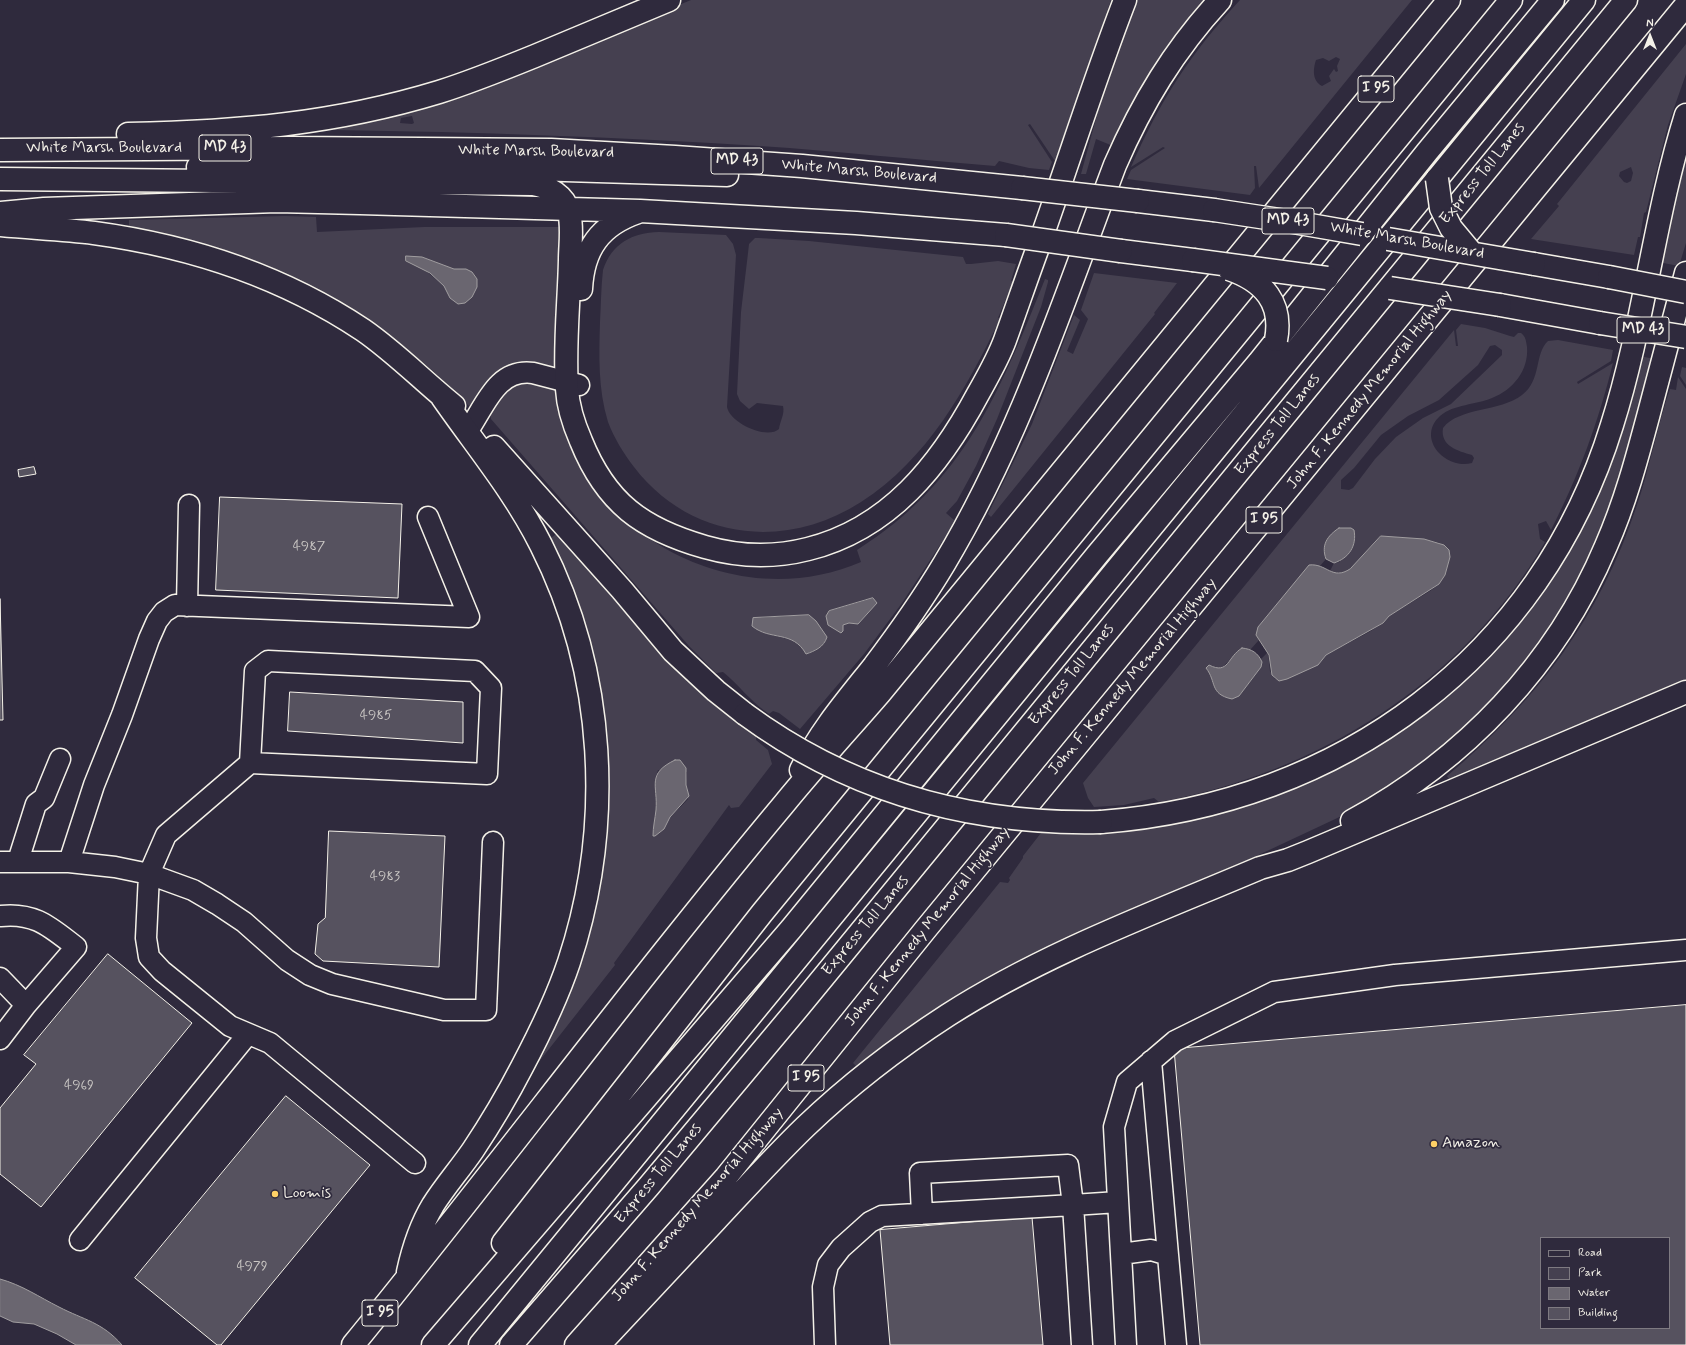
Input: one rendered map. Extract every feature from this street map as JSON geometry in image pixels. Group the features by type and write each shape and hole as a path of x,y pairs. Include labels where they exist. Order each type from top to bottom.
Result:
{"highway":[{"path":"0,136 221,131 292,125 342,116 404,102 465,84 669,0"},
{"path":"640,211 622,218 607,228 597,238 582,269 578,368 573,384 569,408 585,452 593,469 618,500 638,518 654,528 681,540 737,555 764,556 793,553 839,540 861,528 910,490 940,457 974,401 1004,341 1125,0"},
{"path":"784,803 822,733 914,610 964,530 1016,425 1115,165 1131,130 1141,110 1172,59 1220,0"},
{"name":"I 95","path":"353,1345 406,1280 638,984 784,803 880,693 1449,0"},
{"path":"421,1345 494,1255 762,913 1511,0"},
{"path":"433,1345 724,1009 1259,362 1427,152 1553,0"},
{"path":"480,1345 1584,0"},
{"name":"Express Toll Lanes","path":"511,1345 649,1186 798,1008 1626,0"},
{"name":"John F. Kennedy Memorial Highway","path":"576,1345 726,1177 925,930 1686,5"},
{"path":"0,225 71,231 134,240 212,258 254,273 310,299 363,331 411,368 442,396 470,428 622,590 673,650 716,691 745,714 784,741 824,763 860,780 919,800 965,812 1010,819 1058,822 1101,822 1168,814 1235,799 1284,782 1324,764 1370,738 1410,712 1456,673 1501,627 1528,593 1559,546 1580,507 1598,467 1612,428 1621,394 1665,193 1686,115"},
{"name":"White Marsh Boulevard","path":"0,150 291,148 551,150 802,166 1021,192 1138,201 1214,210 1471,252 1686,292"},
{"path":"0,170 288,166 436,166 724,175 1021,192"},
{"path":"0,178 533,184 546,187 554,191 565,202 571,219 573,384"},
{"path":"1437,179 1441,208 1451,228 1471,252"},
{"name":"MD 43","path":"0,212 44,209 277,201 640,211 856,223 1006,235 1327,278 1500,305 1686,337"},
{"path":"1184,259 1235,271 1262,288 1273,302 1277,313 1278,324 1276,340"},
{"path":"1260,868 1286,852 1374,809 1426,774 1490,718 1512,696 1547,652 1593,576 1619,515 1638,452 1686,273"},
{"path":"406,1280 414,1248 426,1219 510,1090 559,989 582,916 596,834 598,786 595,733 586,673 570,616 552,568 538,539 470,428"},
{"path":"600,1345 805,1127 844,1092 911,1040 970,1002 1041,963 1260,868 1288,860 1314,850 1686,692"}],"street":[{"path":"470,428 495,387 510,375 525,372 573,384"},
{"path":"187,606 189,505"},
{"path":"69,862 94,785 157,621 164,612 175,605 469,617 428,516"},
{"path":"250,763 255,671 268,661 475,672 491,688 487,774 250,763 166,835 149,874 146,938 149,957 162,971 230,1026 270,1043 415,1163"},
{"path":"60,759 44,798 47,806 16,862 69,862 115,867 149,874 193,890 217,904 244,922 287,960 310,975 332,984 444,1010 486,1010 493,842"},
{"path":"0,916 15,915 31,918 47,925 76,947 26,1005 0,1039"},
{"path":"1126,1345 1114,1127 1127,1082 1175,1042 1274,992 1395,975 1686,950"},
{"path":"0,978 26,1005"},
{"path":"80,1240 248,1034"},
{"path":"1151,1061 1176,1345"},
{"path":"922,1214 920,1173 1068,1165 1073,1205 1082,1345"},
{"path":"824,1345 823,1287 828,1264 841,1248 870,1222 882,1216 1118,1202"},
{"path":"1121,1254 1151,1250 1168,1256"}],"green space":[{"path":"691,0 1111,0 1055,161 1030,124 1028,125 1052,162 1049,170 1029,168 999,161 995,166 819,150 654,140 547,135 334,130 335,126 609,34","holes":["412,116 414,123 412,124 400,123 401,118"]},
{"path":"1134,0 1209,0 1113,146 1096,139 1086,174 1081,174 1107,78"},
{"path":"1240,0 1412,0 1259,188 1256,166 1254,166 1255,188 1250,195 1127,179 1131,170 1165,148 1163,147 1131,167 1165,99 1178,78 1206,39","holes":["1336,57 1340,59 1337,66 1338,71 1336,72 1334,69 1329,76 1331,81 1322,86 1319,84 1316,81 1314,74 1316,60 1323,58 1329,61"]},
{"path":"1686,44 1686,74 1668,125 1646,212 1644,213 1640,237 1638,237 1634,255 1531,239 1559,206 1557,204","holes":["1631,167 1633,173 1631,181 1627,183 1624,182 1619,176 1620,172"]},
{"path":"1686,145 1686,243 1679,266 1658,262"},
{"path":"285,216 316,217 317,232 424,227 563,227 557,369 535,367 469,406 434,372 396,340 356,313 314,288 270,268 225,251 177,237 129,228 129,220","holes":["422,257 454,269 466,269 458,304 450,298 444,286 425,270"]},
{"path":"659,232 726,235 733,244 736,255 727,407 735,419 742,424 758,431 766,432 773,432 779,429 783,415 783,406 757,403 749,409 740,401 737,394 741,312 749,244 755,238 809,241 963,257 966,264 998,261 1016,264 1011,281 1013,282 998,318 1000,319 973,371 943,421 906,465 885,485 861,502 832,518 801,527 771,532 740,530 710,523 682,510 657,491 634,467 616,440 608,422 602,397 599,360 603,270 612,253 624,241 632,237"},
{"path":"1094,273 1177,283 1154,313 1155,314 991,517 988,514 1032,424 1074,315 1080,320 1067,351 1073,354 1088,319 1081,310"},
{"path":"1045,279 1048,280 1041,307 997,419 976,466 957,501 946,513 954,520 967,500 1005,422 946,544 942,542 902,603 864,654 800,729 779,713 773,711 769,714 723,672 716,673 689,646 491,419 492,406 495,401 521,380 547,387 558,394 566,432 582,468 606,501 635,528 668,550 705,566 743,576 782,579 822,574 861,562 857,550 894,523 926,495 952,464 975,431 994,396 1012,359","holes":["866,599 877,603 858,624 849,623 843,625 829,611","799,615 818,624 823,632 825,643 815,651 806,654 801,646 795,641 758,631 761,617"]},
{"path":"1461,324 1485,328 1514,337 1518,333 1521,333 1525,338 1527,347 1527,355 1522,371 1507,390 1492,398 1452,409 1440,416 1433,425 1431,434 1432,442 1437,450 1452,462 1462,464 1472,463 1474,458 1472,455 1451,447 1444,439 1443,428 1450,421 1459,416 1503,404 1522,395 1533,382 1541,353 1548,341 1558,340 1613,350 1611,361 1577,382 1578,384 1613,363 1601,407 1579,469 1551,530 1546,521 1538,524 1540,539 1545,542 1512,592 1473,638 1429,678 1380,714 1329,744 1274,769 1217,789 1159,802 1154,798 1124,805 1094,807 1088,798 1083,783 1454,330 1456,346 1458,346 1456,330","holes":["1495,345 1502,350 1502,355 1451,404 1423,418 1396,437 1375,459 1353,488 1349,490 1341,489 1341,480 1354,468 1381,435 1408,416 1439,400 1478,365 1490,346","1334,531 1340,562 1334,563 1330,571 1335,573 1345,572 1350,569 1381,536 1424,539 1440,543 1450,557 1445,575 1439,584 1430,591 1389,616 1383,623 1369,632 1326,655 1318,665 1275,679 1270,671 1268,652 1261,659 1262,662 1259,670 1239,696 1234,698 1221,695 1217,692 1206,668 1209,665 1219,669 1222,668 1239,650 1250,650 1259,640 1256,635 1258,627 1309,565 1320,566 1326,559 1324,547"]},
{"path":"1639,356 1655,359 1626,465 1598,546 1550,632 1491,705 1421,767 1348,813 1250,859 1060,941 1006,968 919,1020 857,1067 853,1063 1000,882 1008,883 1010,880 1009,878 1023,856 1041,833 1050,834 1055,831 1117,830 1187,820 1227,810 1291,789 1351,760 1524,614"},
{"path":"1682,367 1686,368 1686,385 1680,376"},
{"path":"1678,377 1686,389 1686,683 1451,783 1447,776 1479,747 1537,687 1562,654 1584,620 1604,584 1622,546 1642,491 1670,389 1676,390"},
{"path":"558,533 727,714 756,734 756,740 768,750 772,764 739,807 731,808 729,805 614,963 615,965 538,1063 535,1061 606,811 548,540","holes":["658,770 687,772 686,785 688,799 670,817 661,831 653,836 656,810 655,779"]}],"water":[{"path":"406,256 422,257 454,269 466,269 472,272 477,279 477,287 472,297 465,303 458,304 450,298 444,286 430,273 406,261"},
{"path":"1339,528 1351,528 1354,530 1355,536 1353,546 1348,555 1334,563 1326,559 1324,549 1328,538"},
{"path":"1381,536 1424,539 1444,545 1449,550 1450,557 1445,575 1439,584 1389,616 1383,623 1326,655 1318,665 1279,681 1272,675 1269,655 1256,635 1258,627 1309,565 1320,566 1339,573 1344,572 1350,569"},
{"path":"873,598 877,603 858,624 849,623 843,625 843,631 841,633 828,625 826,616 829,611"},
{"path":"809,615 816,621 827,637 821,646 806,654 795,642 759,631 752,626 753,618"},
{"path":"1242,648 1249,649 1254,652 1259,656 1262,662 1261,667 1239,696 1232,699 1225,697 1217,691 1206,668 1209,665 1216,668 1224,666"},
{"path":"675,760 680,760 686,768 686,785 689,796 670,817 664,829 653,836 656,810 655,781 660,770"},
{"path":"0,1279 23,1288 100,1326 115,1337 122,1345 76,1345 57,1334 34,1324 13,1322 0,1316"}],"building":[{"path":"34,467 36,474 19,477 18,470"},
{"path":"220,497 402,504 398,598 216,590"},
{"path":"0,599 3,720 0,720"},
{"path":"290,692 463,702 463,743 288,731"},
{"path":"329,831 445,836 439,967 323,961 315,954 318,924 325,918"},
{"path":"108,954 192,1023 41,1207 0,1174 0,1108 36,1064 24,1055"},
{"name":"Amazon","path":"1686,1005 1686,1345 1200,1345 1174,1049"},
{"path":"286,1096 370,1165 221,1345 217,1345 135,1278"},
{"path":"1032,1217 1043,1345 890,1345 880,1230"}],"place":[{"name":"Amazon","path":"1434,1144"},
{"name":"Loomis","path":"275,1194"}]}
